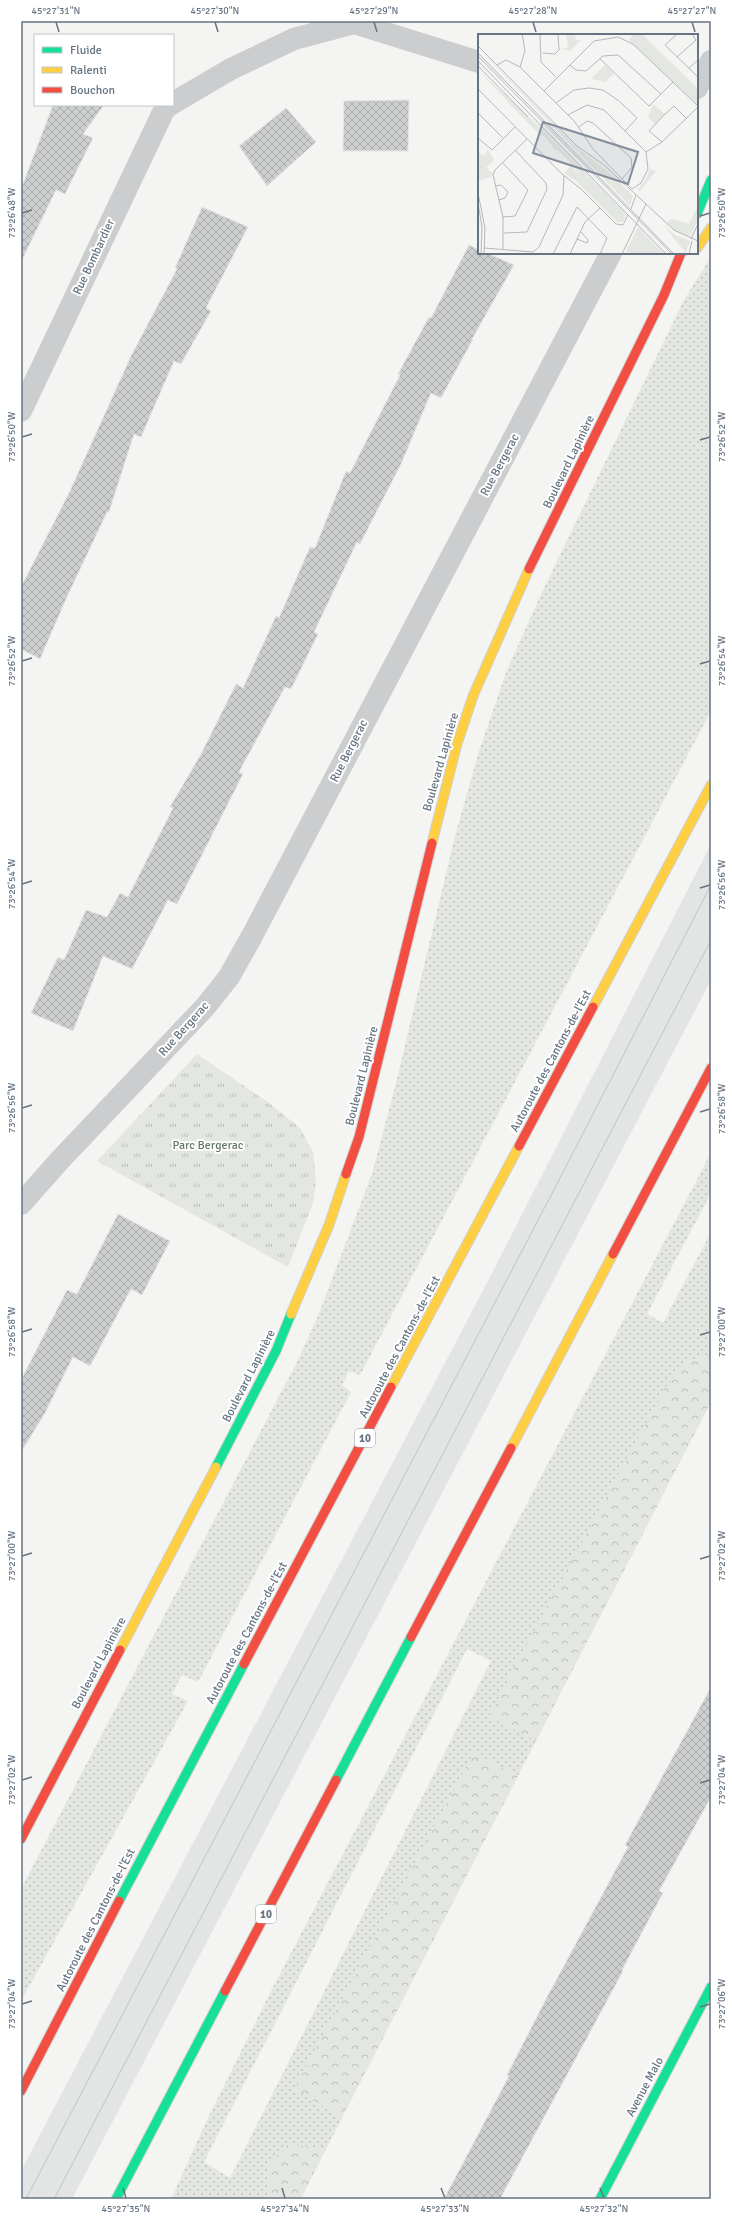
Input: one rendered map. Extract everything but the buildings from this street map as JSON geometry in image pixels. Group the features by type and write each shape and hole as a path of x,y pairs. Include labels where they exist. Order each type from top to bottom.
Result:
{"main road":[{"path":"698,212 711,180"},
{"path":"698,247 711,228"},
{"name":"Boulevard Lapinière","path":"21,1839 276,1351 302,1293 332,1218 359,1137 418,903 445,786 473,696 523,581 664,295 681,254"},
{"name":"Boulevard Lapinière","path":"664,295 689,259"},
{"name":"Autoroute des Cantons-de-l'Est","path":"21,2092 197,1752 711,785"},
{"name":"10","path":"116,2199 711,1068"},
{"name":"Avenue Malo","path":"600,2199 711,1987"},
{"path":"119,2199 122,2187"}],"street":[{"path":"174,103 231,69 294,39 354,23 478,62"},
{"path":"698,86 711,62"},
{"name":"Rue Bombardier","path":"21,411 165,108 168,106"},
{"name":"Rue Bergerac","path":"21,1204 60,1160 205,1007 229,977 252,936 610,254"}],"shaded area":[{"path":"711,844 711,980 72,2199 21,2199 21,2171 489,1279"}],"green space":[{"path":"711,257 711,711 360,1375 349,1371 342,1385 351,1392 198,1682 182,1675 172,1694 188,1701 21,2001 21,1889 297,1362 318,1316 372,1174 397,1079 455,836 479,751 507,670 543,590 684,300"},
{"name":"Parc Bergerac","path":"197,1054 269,1103 300,1128 313,1152 316,1180 313,1203 288,1267 97,1161"},
{"path":"711,1153 711,1193 647,1314 663,1323 711,1232 711,1354 686,1362 513,1670 490,1716 536,1741 518,1776 474,1753 294,2089 342,2118 325,2151 313,2147 270,2163 267,2195 263,2199 171,2199 209,2116 270,1993","holes":["467,1649 491,1661 230,2178 204,2162"]},
{"path":"711,1354 711,1402 536,1741 489,1717 665,1388 686,1362"},
{"path":"474,1752 518,1776 342,2118 294,2089"},
{"path":"287,2145 313,2147 325,2151 301,2199 263,2199 267,2195 270,2163"}],"tram line":[{"path":"26,2199 558,1182 711,885"},
{"path":"54,2199 711,940"}],"traffic: fast":[{"path":"698,212 711,180"},
{"path":"216,1467 276,1351 291,1314"},
{"path":"336,1780 411,1637"},
{"path":"119,1901 244,1664"},
{"path":"600,2199 711,1987"},
{"path":"116,2199 225,1991"}],"traffic: slow":[{"path":"698,247 711,228"},
{"path":"432,843 457,744 473,696 529,569"},
{"path":"593,1007 711,785"},
{"path":"391,1387 519,1146"},
{"path":"291,1314 329,1225 346,1174"},
{"path":"511,1448 613,1254"},
{"path":"120,1650 216,1467"}],"traffic: jam":[{"path":"529,569 664,295 681,254"},
{"path":"346,1174 359,1137 432,843"},
{"path":"519,1146 593,1007"},
{"path":"613,1254 711,1068"},
{"path":"244,1664 391,1387"},
{"path":"411,1637 511,1448"},
{"path":"21,1839 120,1650"},
{"path":"225,1991 336,1780"},
{"path":"21,2091 119,1901"}]}
